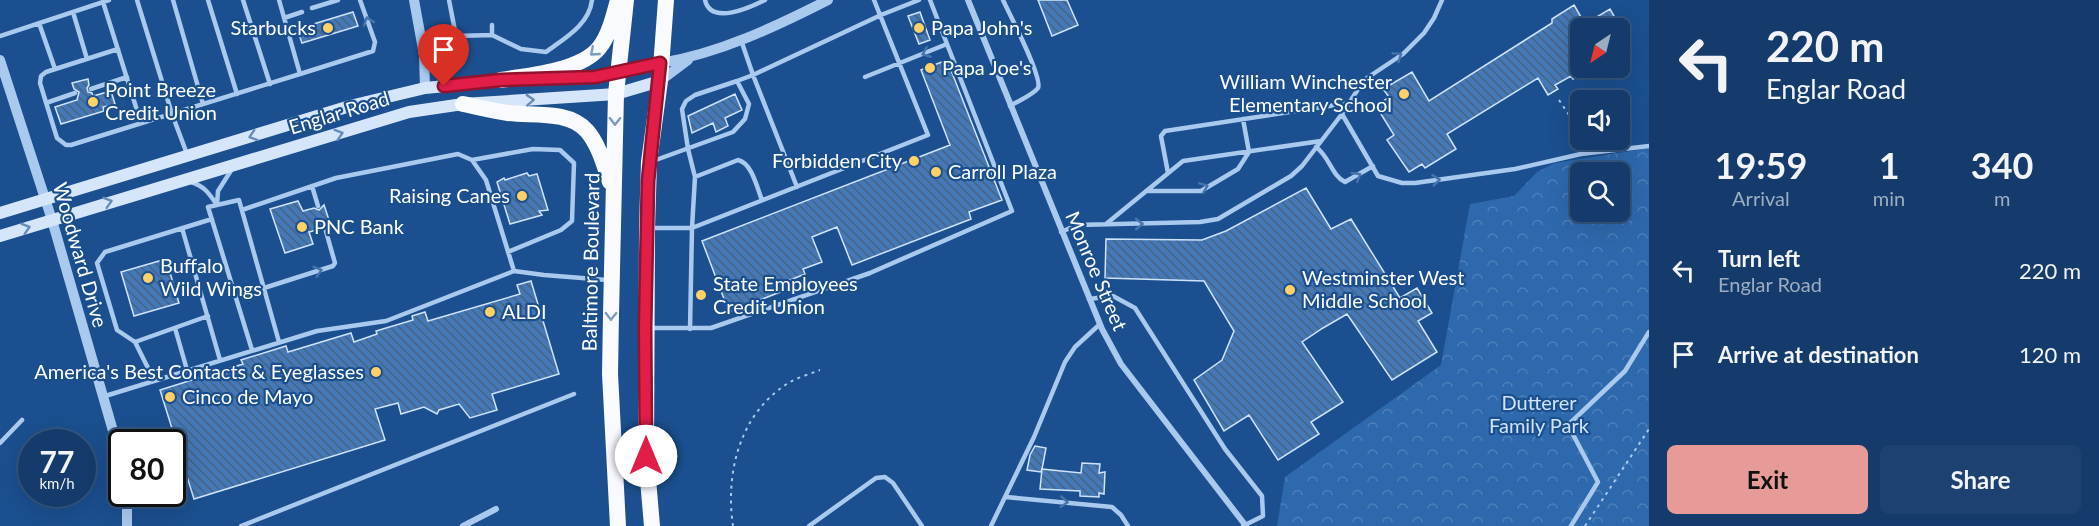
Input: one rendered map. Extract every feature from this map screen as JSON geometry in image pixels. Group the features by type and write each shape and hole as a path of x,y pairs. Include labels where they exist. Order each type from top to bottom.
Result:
{"highway":[{"path":"501,80 558,70 583,61 601,46 618,0"},
{"name":"Baltimore Boulevard","path":"618,526 610,374 611,280 616,94 626,0"},
{"path":"652,526 646,456 647,228 649,162 660,81 666,0"},
{"path":"463,104 508,113 551,115 576,122 588,131 599,151 610,183 613,208"}],"main road":[{"name":"Englar Road","path":"0,213 350,106 425,88 501,80 584,78 660,63"},
{"name":"Englar Road","path":"0,236 409,112 463,104 616,94 660,81"}],"street":[{"path":"414,0 424,55 425,88"},
{"name":"Englar Road","path":"660,63 690,58 741,40 808,5 828,0"},
{"name":"Monroe Street","path":"968,0 1089,299 1121,364 1245,526"},
{"name":"Englar Road","path":"660,81 690,58"},
{"name":"Woodward Drive","path":"0,60 46,200 112,429"},
{"path":"127,507 127,526"},
{"path":"463,526 496,509"}],"lane":[{"path":"0,36 109,0"},
{"path":"137,0 172,114 188,156"},
{"path":"173,0 203,104"},
{"path":"208,0 237,94"},
{"path":"243,0 270,84"},
{"path":"279,0 300,74"},
{"path":"312,8 338,0"},
{"path":"118,49 55,69 42,74 39,79 57,138 66,144 71,145 369,54 375,48 375,42 360,0"},
{"path":"449,0 456,36 492,36 521,49 546,52 571,34 590,13 592,0"},
{"path":"705,0 706,6 712,10 732,13 765,0"},
{"path":"647,228 692,228 928,135 874,0"},
{"path":"690,329 695,177 682,109 686,101 695,95 753,75 881,15 919,0"},
{"path":"645,327 711,328 870,273 1012,211 930,0"},
{"path":"1003,0 1035,68 1039,83 1037,89 1010,106"},
{"path":"1061,232 1077,225 1200,222 1218,219 1291,176 1342,114 1364,80 1403,54 1424,33 1442,0"},
{"path":"103,2 141,123"},
{"path":"73,12 87,59"},
{"path":"284,18 302,12"},
{"path":"39,23 55,69"},
{"path":"492,25 492,36"},
{"path":"741,40 797,187"},
{"path":"865,77 947,44"},
{"path":"91,89 127,77"},
{"path":"649,162 733,132 745,119 748,104 737,81"},
{"path":"46,103 75,93"},
{"path":"1168,173 1161,136 1164,131 1349,103"},
{"path":"1342,114 1378,176 1402,183 1515,169 1594,152 1649,146"},
{"path":"1146,191 1201,191 1238,169 1249,152 1244,119"},
{"path":"1106,224 1183,161 1321,141"},
{"path":"1316,147 1324,153 1340,180 1345,182 1372,166"},
{"path":"472,160 533,149 560,150 574,162 572,221 561,230 508,252"},
{"path":"242,210 336,178 459,154 472,160 486,180 514,271"},
{"path":"695,177 738,160 743,161 748,167 762,200"},
{"path":"217,205 218,191 234,165"},
{"path":"182,179 200,185 217,205"},
{"path":"312,186 318,207"},
{"path":"252,350 208,207 239,200 279,342"},
{"path":"154,380 135,342 117,330 97,263 105,252 212,219"},
{"path":"182,228 220,360"},
{"path":"264,288 333,266 335,262 325,228"},
{"path":"102,397 317,331 386,321 514,271 611,280"},
{"path":"1089,299 1113,296 1135,308 1225,449 1262,496 1263,516 1245,526"},
{"path":"135,342 208,316"},
{"path":"992,526 1034,437 1065,362 1075,347 1100,324"},
{"path":"175,328 187,370"},
{"path":"1571,526 1598,482 1568,425 1625,371 1649,332"},
{"path":"241,526 574,394"},
{"path":"0,443 22,420"},
{"path":"809,526 876,478 885,477 893,483 922,526"},
{"path":"1006,497 1112,507 1128,526"}],"path":[{"path":"1559,100 1570,116"},
{"path":"734,526 731,510 732,481 738,446 749,421 763,403 777,391 792,381 820,370"},
{"path":"1585,526 1649,429"}],"green space":[{"name":"Dutterer Family Park","path":"1649,148 1649,526 1277,526 1285,477 1441,365 1470,204 1514,196 1537,172 1555,163"}],"building":[{"path":"1038,0 1067,0 1078,25 1052,36"},
{"name":"William Winchester Elementary School","path":"1574,5 1582,18 1570,18 1570,77 1555,85 1558,89 1548,95 1538,78 1447,134 1456,149 1425,168 1422,164 1409,172 1387,140 1394,135 1376,106 1389,97 1383,89 1412,72 1429,101 1552,23 1552,19"},
{"name":"William Winchester Elementary School","path":"1610,9 1615,18 1595,18"},
{"name":"Starbucks","path":"353,12 358,26 302,43 297,29"},
{"name":"Papa John's","path":"920,12 930,40 919,44 908,16"},
{"name":"Carroll Plaza","path":"947,60 1002,200 969,212 971,219 852,265 837,227 812,237 822,262 803,269 805,274 780,284 783,291 729,312 702,241 950,145 921,70"},
{"name":"Point Breeze Credit Union","path":"88,79 88,92 93,96 111,91 115,104 103,107 104,111 61,124 55,107 77,100 79,92 74,89 72,83"},
{"path":"735,94 742,110 725,118 728,126 716,132 713,123 692,133 688,116"},
{"name":"Raising Canes","path":"527,173 529,176 537,174 548,210 539,211 542,215 510,224 497,182 504,178 505,180"},
{"name":"Westminster West Middle School","path":"1306,188 1331,229 1351,219 1400,298 1417,288 1432,313 1418,321 1437,352 1392,380 1347,314 1302,342 1343,402 1311,422 1319,434 1278,460 1249,415 1224,431 1194,380 1222,360 1234,331 1204,281 1105,278 1106,239 1202,240 1226,231"},
{"name":"PNC Bank","path":"298,201 303,211 314,208 319,210 324,205 331,226 324,224 321,229 309,232 313,244 285,253 270,209"},
{"path":"166,259 179,303 134,316 121,272"},
{"path":"531,281 559,374 492,394 497,410 470,418 459,404 439,410 437,414 424,407 401,414 398,403 375,409 385,440 194,499 186,473 186,429 172,429 160,390 243,364 241,360 286,346 288,352 351,333 354,342 377,334 376,331 413,320 412,316 425,312 428,321 520,294 517,285"},
{"path":"1035,446 1046,448 1041,472 1027,470 1030,455"},
{"path":"1082,463 1100,464 1099,473 1105,472 1104,494 1099,493 1099,497 1080,496 1080,491 1040,489 1042,469 1081,473"}],"place":[{"name":"Starbucks","path":"328,28"},
{"name":"Papa John's","path":"919,28"},
{"name":"Papa Joe's","path":"930,68"},
{"name":"William Winchester Elementary School","path":"1404,94"},
{"name":"Point Breeze Credit Union","path":"93,102"},
{"name":"Forbidden City","path":"914,161"},
{"name":"Carroll Plaza","path":"936,172"},
{"name":"Raising Canes","path":"522,196"},
{"name":"PNC Bank","path":"302,227"},
{"name":"Buffalo Wild Wings","path":"148,278"},
{"name":"Westminster West Middle School","path":"1290,290"},
{"name":"State Employees Credit Union","path":"701,295"},
{"name":"ALDI","path":"490,312"},
{"name":"America's Best Contacts & Eyeglasses","path":"376,372"},
{"name":"Cinco de Mayo","path":"170,397"}],"route":[{"path":"444,86 501,80 595,77 660,63 660,81 648,181 645,327 646,456"}]}
